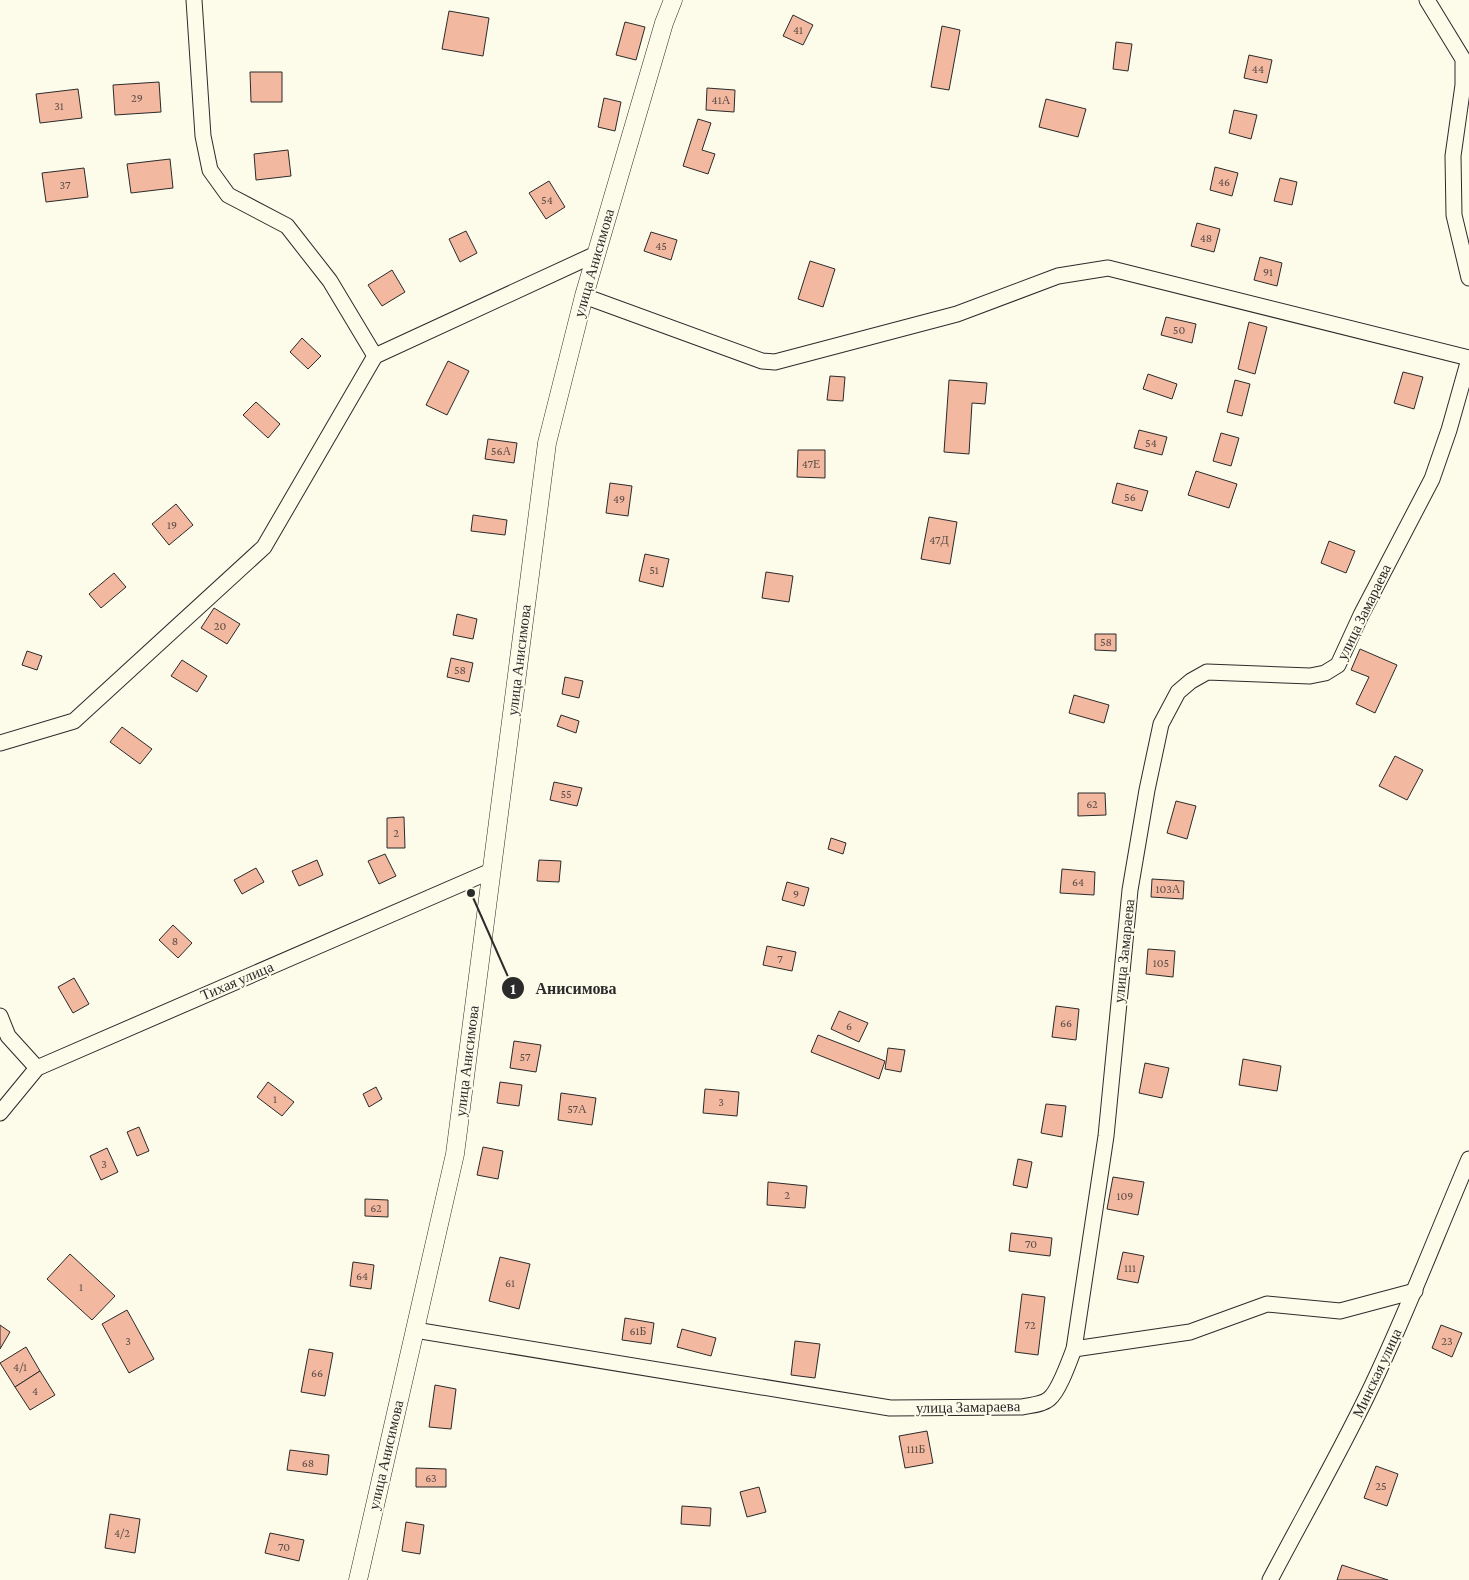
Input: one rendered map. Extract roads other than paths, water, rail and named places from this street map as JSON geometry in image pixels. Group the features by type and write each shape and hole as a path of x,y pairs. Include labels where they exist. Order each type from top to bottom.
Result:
{"street":[{"path":"194,0 203,136 210,170 228,195 287,226 330,281 375,356"},
{"name":"улица Анисимова","path":"358,1580 455,1154 546,443 596,254 664,23 673,0"},
{"path":"1428,0 1463,59 1463,85 1453,156 1454,215 1469,278"},
{"path":"0,743 74,721 264,547 375,356 596,254"},
{"path":"584,296 762,361 775,362 957,314 1058,276 1108,268 1469,359"},
{"name":"улица Замараева","path":"415,1330 890,1408 1022,1406 1036,1404 1049,1399 1063,1377 1074,1349 1106,1136 1130,890 1147,790 1161,724 1178,692 1191,681 1208,672 1310,676 1325,673 1338,665 1361,615 1432,478 1452,422 1469,359"},
{"name":"Тихая улица","path":"0,1113 37,1068 491,871"},
{"path":"0,1016 8,1036 37,1068"},
{"name":"Минская улица","path":"1270,1580 1367,1396 1415,1290 1469,1159"},
{"path":"1074,1349 1190,1332 1267,1304 1340,1311 1415,1290"}],"place":[{"name":"Анисимова","path":"471,893"}]}
